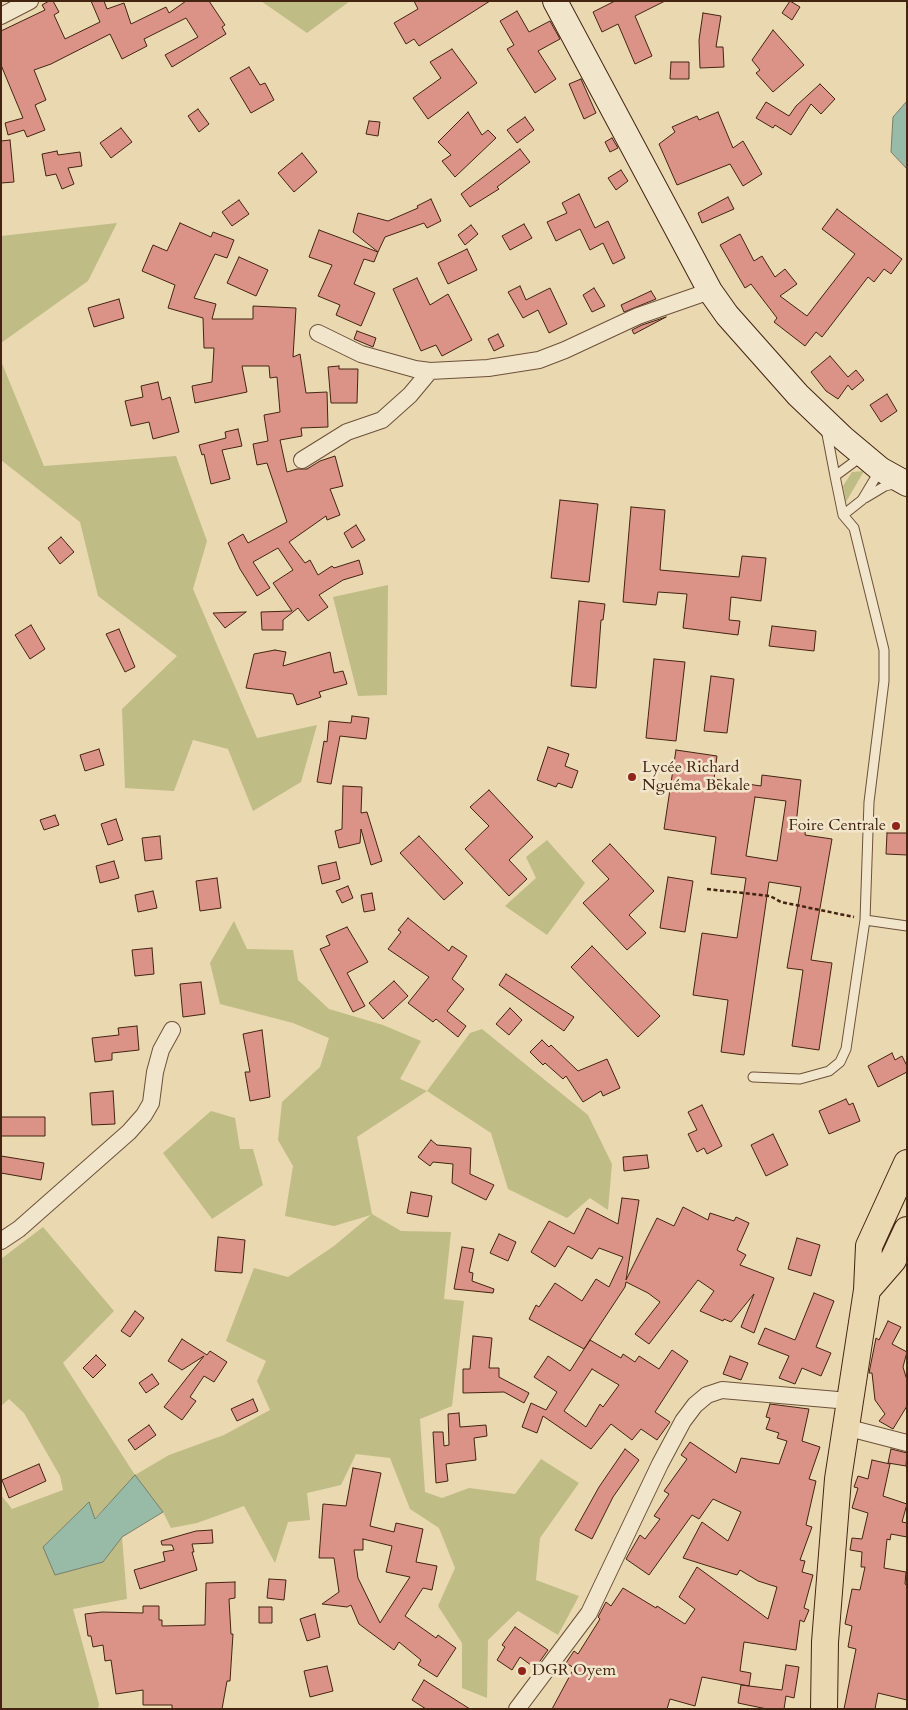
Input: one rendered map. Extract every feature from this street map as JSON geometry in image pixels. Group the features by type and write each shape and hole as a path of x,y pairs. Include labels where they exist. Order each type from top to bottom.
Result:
{"main road":[{"path":"555,1 710,291 727,315 774,370 825,421 871,462 905,483"},
{"path":"824,1709 825,1642 830,1573 845,1427 867,1290 869,1246 907,1163"},
{"path":"867,1290 893,1260 907,1230"}],"street":[{"path":"1,16 30,1"},
{"path":"318,333 361,354 391,363 430,371 488,368 539,360 566,350 638,316 710,291"},
{"path":"302,460 347,432 382,420 410,395 430,371"},
{"path":"1,1241 19,1229 130,1132 139,1121 151,1103 155,1072 161,1050 172,1030"},
{"path":"517,1709 589,1613 660,1464 683,1421 695,1405 707,1395 722,1390 849,1401"},
{"path":"845,1427 907,1443"}],"lane":[{"path":"753,1077 800,1079 828,1071 840,1062 846,1048 865,920 869,802 884,681 884,650 854,528 843,515 825,421"},
{"path":"835,476 871,462"},
{"path":"862,500 871,462"},
{"path":"843,515 862,500 885,486 905,483"},
{"path":"865,920 907,926"}],"path":[{"path":"707,889 770,896 780,902 865,920"}],"shaded area":[{"path":"261,1 350,1 307,33"},
{"path":"907,101 907,169 891,152 893,117"},
{"path":"117,223 88,281 1,343 1,236"},
{"path":"1,361 44,466 176,456 207,541 193,589 257,738 317,725 301,782 253,811 228,749 193,740 174,791 125,788 122,709 177,656 98,596 80,522 1,460"},
{"path":"864,471 846,502 843,486 852,472"},
{"path":"388,585 387,695 358,696 333,597"},
{"path":"547,840 585,883 547,935 505,906 536,878 526,857"},
{"path":"234,921 247,949 293,950 298,980 329,1009 383,1025 421,1041 400,1079 427,1091 357,1137 372,1214 401,1231 451,1232 444,1299 464,1301 452,1406 420,1419 425,1492 442,1498 469,1488 515,1494 541,1459 579,1483 540,1538 536,1580 579,1596 558,1635 518,1611 488,1640 487,1698 462,1688 462,1643 438,1606 455,1568 439,1528 410,1509 390,1458 356,1454 341,1485 307,1493 310,1520 288,1522 275,1563 244,1506 197,1523 171,1528 163,1512 135,1476 94,1519 88,1503 43,1547 103,1562 122,1537 127,1599 73,1609 99,1704 98,1709 1,1709 1,1495 12,1509 63,1490 60,1476 24,1413 9,1399 1,1406 1,1259 43,1227 114,1311 63,1363 135,1475 169,1455 224,1435 270,1410 257,1381 266,1361 226,1341 254,1268 288,1277 334,1246 371,1215 334,1226 285,1216 293,1166 278,1140 282,1102 320,1067 329,1038 293,1023 220,1004 210,963"},
{"path":"482,1029 588,1115 612,1164 608,1210 590,1198 567,1218 508,1189 491,1133 427,1091 470,1033"},
{"path":"211,1111 235,1118 240,1149 253,1149 263,1185 212,1219 163,1153"},
{"path":"135,1475 163,1512 122,1537 103,1562 55,1575 43,1547 89,1502 95,1519"}],"building":[{"path":"53,1 59,12 54,15 65,39 100,22 91,1 104,1 107,9 124,3 131,24 166,7 169,13 186,1 209,1 225,25 222,27 226,34 172,67 165,55 198,37 186,18 144,39 147,46 122,59 110,34 51,64 34,70 46,100 35,105 45,130 27,137 24,130 8,135 5,123 23,118 1,65 1,31 45,10 42,5"},
{"path":"414,1 490,1 419,46 414,39 406,44 394,23 418,9"},
{"path":"615,1 665,1 635,16 652,56 635,64 618,24 602,32 593,12"},
{"path":"790,1 800,7 792,20 782,13"},
{"path":"517,11 529,32 550,21 560,39 538,51 556,79 535,93 507,49 514,45 500,21"},
{"path":"703,13 721,16 716,47 723,47 724,67 700,68 699,40"},
{"path":"773,30 804,65 773,92 756,73 760,70 752,60"},
{"path":"452,49 477,83 428,119 413,98 441,78 430,62"},
{"path":"671,62 689,62 689,79 670,79"},
{"path":"249,67 260,85 265,83 274,100 251,113 230,78"},
{"path":"581,79 596,113 584,119 569,84"},
{"path":"820,84 835,99 821,114 811,104 791,135 775,125 773,128 756,118 766,102 789,116 796,106"},
{"path":"198,109 209,124 199,132 188,116"},
{"path":"468,112 482,135 488,130 496,138 455,177 442,161 451,155 438,142"},
{"path":"718,112 733,148 743,141 762,174 743,186 730,164 677,185 659,144 675,132 672,127 697,116 699,120"},
{"path":"525,117 534,130 517,143 507,130"},
{"path":"369,121 380,122 378,136 366,134"},
{"path":"121,128 132,142 111,158 100,143"},
{"path":"612,138 618,148 610,152 605,142"},
{"path":"10,140 14,182 1,183 1,141"},
{"path":"520,149 530,162 497,187 499,189 470,207 461,194"},
{"path":"57,151 58,155 80,152 82,166 68,168 74,184 62,189 56,174 46,176 42,154"},
{"path":"302,153 317,172 294,192 278,173"},
{"path":"621,170 628,181 616,190 608,178"},
{"path":"579,194 595,228 608,221 625,258 613,264 603,243 590,250 580,229 556,241 547,222 567,213 562,203"},
{"path":"728,197 734,209 702,223 698,213"},
{"path":"431,199 441,221 427,228 424,223 385,237 378,252 353,232 358,213 388,221 418,208 417,206"},
{"path":"239,200 249,214 232,226 222,212"},
{"path":"837,209 902,259 891,274 884,269 874,282 868,277 822,337 816,332 805,346 774,322 777,318 751,284 745,288 720,245 740,234 754,261 762,256 775,277 785,269 797,284 780,296 807,316 855,254 822,229"},
{"path":"180,223 211,237 213,232 234,240 227,258 215,254 194,298 216,304 212,319 253,319 253,306 296,308 293,357 300,354 306,393 327,392 328,427 301,428 302,436 280,440 287,472 307,469 320,461 335,456 343,486 330,489 340,515 327,520 326,516 289,542 305,563 310,560 318,575 332,566 334,568 359,560 363,574 343,580 319,595 328,607 308,621 298,608 283,620 283,630 262,630 261,612 292,611 273,583 293,570 278,548 253,562 270,588 257,596 240,569 228,543 243,534 248,543 287,522 267,463 257,465 253,444 268,441 264,415 280,412 277,377 270,378 269,366 242,366 247,392 195,403 192,386 212,382 214,348 204,348 203,318 168,308 175,285 142,271 153,245 167,251"},
{"path":"524,224 532,238 510,250 502,236"},
{"path":"471,225 478,234 465,245 458,235"},
{"path":"319,230 378,252 374,262 364,259 354,284 375,293 361,326 336,315 340,305 318,296 332,265 309,257"},
{"path":"467,249 477,270 448,284 438,263"},
{"path":"239,257 268,270 256,296 227,283"},
{"path":"417,278 430,305 448,294 472,340 442,356 436,345 421,351 393,289"},
{"path":"520,286 526,300 550,288 567,324 549,333 538,310 523,318 508,292"},
{"path":"594,288 605,306 592,312 583,295"},
{"path":"651,291 656,299 624,312 621,305"},
{"path":"119,299 124,318 94,327 88,308"},
{"path":"666,317 634,334 632,330 642,325"},
{"path":"357,331 376,338 373,347 354,339"},
{"path":"498,334 504,346 494,351 488,339"},
{"path":"830,356 848,377 856,370 864,380 852,390 848,385 838,399 826,391 811,372"},
{"path":"339,366 339,369 358,369 357,403 331,403 328,367"},
{"path":"158,382 162,400 170,397 179,432 153,439 149,422 131,426 125,401 143,397 141,386"},
{"path":"887,394 897,411 881,422 870,405"},
{"path":"238,429 242,446 222,450 230,479 211,484 204,454 202,455 199,445 226,438 225,432"},
{"path":"560,500 598,504 589,582 551,578"},
{"path":"631,507 665,510 660,570 739,577 742,556 766,558 761,601 731,597 729,620 740,621 738,635 683,628 687,594 658,592 656,605 623,602"},
{"path":"356,525 365,540 352,548 344,533"},
{"path":"61,537 74,552 60,564 48,548"},
{"path":"579,601 605,604 603,620 601,620 596,688 571,686"},
{"path":"246,612 225,628 213,613"},
{"path":"31,625 45,649 30,659 15,635"},
{"path":"772,626 816,631 814,651 769,646"},
{"path":"119,629 135,667 125,672 106,634"},
{"path":"275,650 286,652 283,666 330,652 334,673 343,671 347,684 319,692 321,697 297,705 293,694 246,688 254,654"},
{"path":"654,659 685,662 676,741 646,738"},
{"path":"711,676 734,679 727,733 704,731"},
{"path":"352,716 369,718 366,739 340,736 331,784 317,782 324,741 327,742 329,721 351,723"},
{"path":"548,747 569,754 565,766 578,771 572,788 558,783 556,787 537,780"},
{"path":"99,749 104,765 85,771 80,755"},
{"path":"676,750 717,756 714,779 761,786 762,775 801,780 796,824 806,825 805,835 832,839 811,960 832,963 819,1050 792,1046 803,970 787,968 801,887 769,882 744,1055 721,1052 728,1000 693,995 702,933 737,938 746,878 711,874 716,837 664,829","holes":["755,797 786,801 777,861 746,856"]},
{"path":"343,786 362,787 361,813 367,812 382,861 371,865 361,829 360,843 339,848 335,831 342,829"},
{"path":"489,790 533,837 509,860 527,879 509,896 465,849 489,826 470,807"},
{"path":"55,815 59,825 44,830 40,820"},
{"path":"116,819 123,840 108,845 101,824"},
{"path":"887,833 907,833 907,855 886,854"},
{"path":"160,836 162,859 145,861 142,838"},
{"path":"419,836 463,883 444,900 400,853"},
{"path":"610,844 654,891 629,915 646,933 627,950 583,903 609,879 592,861"},
{"path":"114,861 119,878 100,883 96,866"},
{"path":"336,862 340,879 322,884 318,866"},
{"path":"668,877 693,881 685,932 660,928"},
{"path":"217,878 221,908 200,911 196,881"},
{"path":"348,886 353,898 342,903 336,891"},
{"path":"153,891 157,908 138,912 135,895"},
{"path":"372,893 375,910 364,912 361,895"},
{"path":"408,918 449,951 452,946 467,956 452,979 464,989 447,1011 466,1026 458,1037 436,1019 433,1022 408,1003 429,977 388,949 401,932 398,930"},
{"path":"347,927 368,962 347,973 365,1006 353,1012 320,949 330,945 326,936"},
{"path":"592,946 660,1016 638,1037 571,967"},
{"path":"152,948 154,974 135,976 132,950"},
{"path":"506,974 574,1017 564,1031 499,985"},
{"path":"394,981 408,996 383,1019 369,1003"},
{"path":"201,982 205,1014 183,1017 180,984"},
{"path":"510,1008 522,1020 509,1035 496,1024"},
{"path":"137,1026 139,1050 112,1053 112,1060 95,1062 92,1038 119,1035 118,1028"},
{"path":"262,1030 270,1097 250,1101 245,1072 250,1072 243,1034"},
{"path":"542,1040 549,1047 551,1045 578,1071 607,1059 620,1088 603,1096 601,1091 583,1102 566,1076 563,1079 545,1063 543,1065 530,1052"},
{"path":"892,1053 895,1060 902,1056 907,1066 907,1072 878,1087 868,1066"},
{"path":"113,1091 115,1124 92,1125 90,1093"},
{"path":"846,1099 849,1105 853,1103 860,1121 829,1134 819,1111"},
{"path":"702,1105 722,1146 707,1154 704,1148 697,1152 688,1134 697,1130 688,1112"},
{"path":"1,1117 45,1117 45,1136 1,1136"},
{"path":"773,1134 788,1165 766,1176 751,1145"},
{"path":"431,1140 437,1145 471,1148 470,1174 494,1185 486,1200 452,1183 453,1164 433,1162 430,1166 418,1157"},
{"path":"647,1155 649,1168 624,1171 623,1157"},
{"path":"1,1156 44,1163 41,1180 1,1173"},
{"path":"411,1192 432,1196 428,1217 407,1213"},
{"path":"622,1198 639,1200 626,1280 657,1218 674,1226 683,1207 708,1220 710,1213 734,1221 736,1217 749,1223 737,1250 746,1255 740,1265 774,1278 754,1333 741,1327 754,1294 731,1322 724,1319 723,1321 700,1311 714,1291 698,1280 649,1344 635,1334 660,1302 648,1293 626,1282 625,1287 584,1349 529,1319 536,1305 539,1307 555,1283 582,1301 596,1279 609,1287 623,1257 599,1248 592,1259 568,1246 555,1267 531,1252 549,1221 574,1234 587,1208 618,1224"},
{"path":"499,1234 516,1242 508,1261 490,1253"},
{"path":"218,1237 245,1240 242,1273 215,1271"},
{"path":"797,1238 820,1245 811,1276 788,1269"},
{"path":"462,1247 474,1249 469,1272 473,1273 472,1281 494,1289 493,1293 454,1289"},
{"path":"814,1293 834,1301 816,1347 831,1353 821,1376 802,1368 795,1384 779,1378 789,1356 758,1344 765,1328 795,1340"},
{"path":"135,1311 144,1318 130,1337 121,1331"},
{"path":"888,1321 901,1327 892,1344 907,1352 903,1367 907,1380 907,1406 893,1429 879,1421 885,1414 875,1400 872,1373 869,1373 876,1338 879,1340"},
{"path":"473,1336 492,1338 489,1368 499,1368 499,1377 529,1393 524,1403 504,1392 463,1393 463,1369 470,1369"},
{"path":"182,1339 207,1355 210,1351 227,1362 214,1382 204,1376 190,1397 196,1401 182,1420 164,1407 204,1356 182,1370 168,1361"},
{"path":"590,1340 621,1358 623,1354 635,1362 639,1356 659,1369 672,1350 688,1361 655,1412 670,1422 657,1440 641,1429 632,1440 611,1424 591,1449 543,1416 537,1433 522,1427 531,1403 546,1410 557,1392 534,1377 548,1356 570,1371","holes":["592,1369 619,1385 603,1407 600,1404 586,1427 564,1411"]},
{"path":"96,1355 106,1365 93,1378 83,1368"},
{"path":"730,1356 748,1363 741,1380 723,1374"},
{"path":"152,1374 159,1384 146,1393 139,1383"},
{"path":"253,1399 258,1411 237,1421 231,1409"},
{"path":"770,1404 809,1409 802,1441 820,1447 809,1479 816,1481 806,1525 812,1527 800,1560 805,1561 802,1572 813,1575 804,1608 809,1610 804,1622 800,1620 796,1650 744,1642 740,1671 751,1673 749,1686 702,1677 695,1706 670,1699 667,1709 552,1709 574,1668 566,1663 574,1651 578,1654 600,1619 598,1617 606,1602 611,1606 623,1588 656,1608 657,1606 685,1624 695,1609 679,1597 697,1567 768,1619 777,1587 758,1581 740,1570 737,1575 683,1558 702,1522 728,1541 741,1512 713,1499 699,1519 692,1515 649,1575 626,1559 640,1535 645,1539 660,1519 654,1516 669,1494 664,1491 687,1459 681,1455 690,1442 736,1473 741,1458 779,1464 787,1441 777,1438 779,1433 766,1429 770,1418 766,1417"},
{"path":"459,1413 460,1427 486,1425 487,1436 474,1438 476,1460 446,1464 448,1481 436,1483 433,1432 443,1432 444,1446 449,1445 448,1414"},
{"path":"149,1425 156,1435 135,1450 128,1440"},
{"path":"625,1449 639,1460 613,1497 592,1539 575,1530 599,1487"},
{"path":"891,1449 907,1453 906,1466 888,1463"},
{"path":"872,1460 890,1464 883,1496 907,1504 902,1522 907,1523 907,1537 891,1534 890,1540 887,1539 884,1568 906,1572 907,1700 878,1693 875,1709 844,1709 856,1649 848,1647 852,1626 845,1624 852,1589 860,1590 865,1567 861,1567 862,1552 850,1550 852,1538 862,1539 868,1513 852,1508 858,1488 854,1487 858,1476 868,1479"},
{"path":"39,1464 46,1481 9,1498 2,1480"},
{"path":"353,1468 381,1473 370,1526 394,1532 396,1523 423,1529 416,1562 437,1566 432,1590 423,1588 405,1616 436,1638 438,1635 456,1648 437,1677 418,1665 421,1660 399,1642 394,1650 359,1624 351,1605 347,1607 322,1604 339,1592 334,1558 319,1558 323,1504 346,1506","holes":["363,1539 392,1546 386,1572 410,1577 380,1623 358,1578 354,1550 363,1550"]},
{"path":"212,1530 213,1543 192,1544 194,1552 192,1552 197,1570 140,1589 134,1570 165,1561 163,1552 174,1550 172,1545 162,1545 161,1541 196,1531"},
{"path":"269,1579 286,1580 284,1600 267,1598"},
{"path":"235,1582 235,1598 229,1599 231,1634 233,1634 230,1681 227,1681 222,1709 172,1709 172,1705 143,1705 143,1690 116,1694 111,1660 105,1661 103,1645 93,1647 91,1636 88,1636 85,1614 102,1612 143,1613 143,1606 159,1606 159,1620 162,1620 162,1626 205,1625 206,1583"},
{"path":"259,1607 272,1607 272,1623 259,1623"},
{"path":"315,1614 320,1637 307,1641 300,1619"},
{"path":"515,1627 548,1650 535,1668 520,1657 512,1670 497,1660 505,1647 502,1645"},
{"path":"786,1665 799,1667 794,1698 786,1696 784,1709 767,1709 738,1703 741,1685 782,1690"},
{"path":"327,1666 333,1691 310,1697 304,1671"},
{"path":"424,1680 470,1709 426,1709 412,1700"}],"place":[{"name":"Lycée Richard Nguéma Bekale","path":"632,777"},
{"name":"Foire Centrale","path":"896,826"},
{"name":"DGR Oyem","path":"522,1671"}]}
